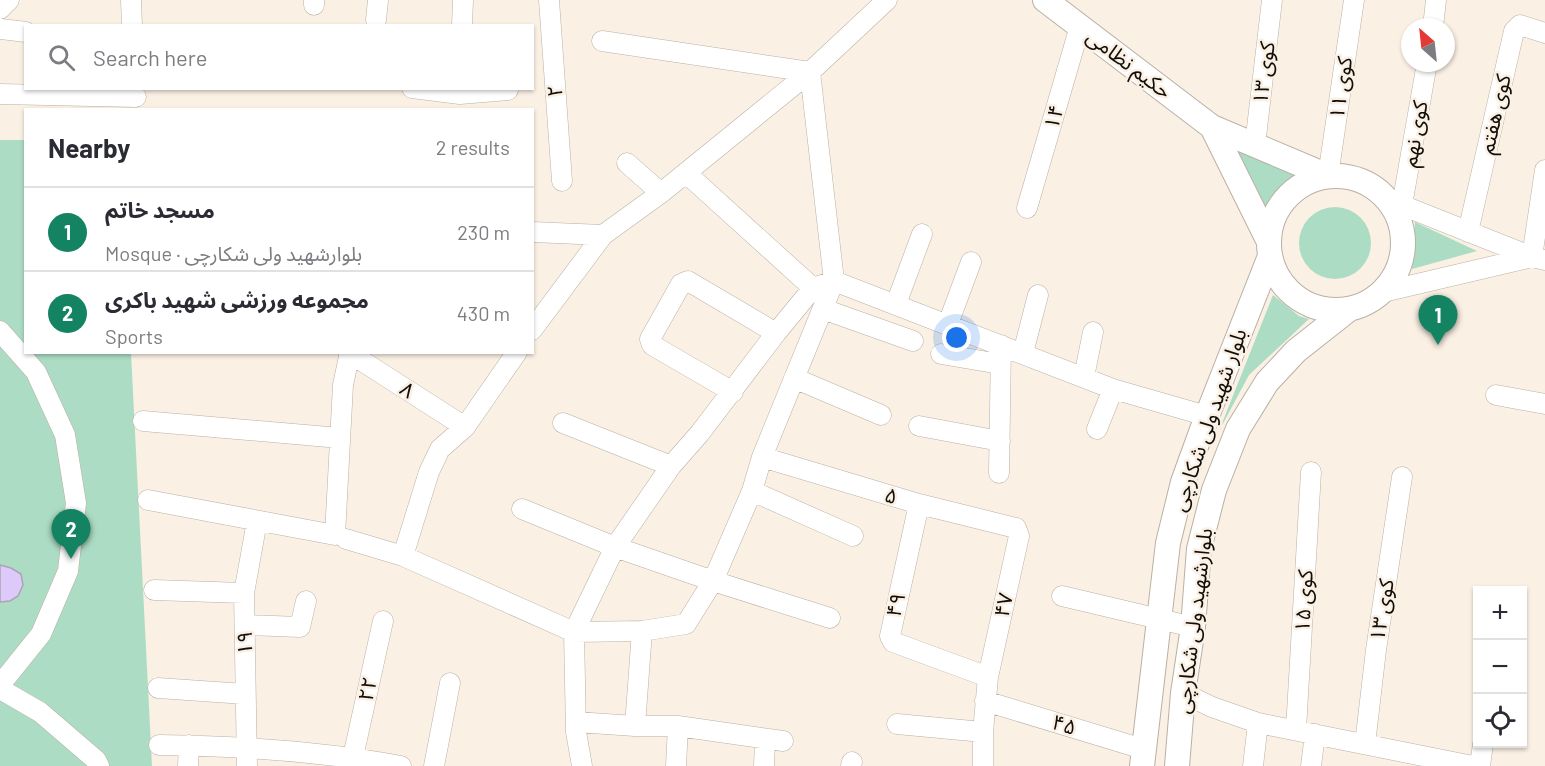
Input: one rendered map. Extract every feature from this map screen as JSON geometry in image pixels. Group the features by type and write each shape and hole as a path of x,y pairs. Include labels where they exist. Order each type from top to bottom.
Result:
{"main road":[{"name":"حکیم نظامی","path":"1045,0 1212,127 1328,176"},
{"name":"حکیم نظامی","path":"1212,127 1269,249"},
{"path":"1328,176 1342,176 1360,180 1376,188 1395,203 1404,237 1402,257 1395,276 1383,292 1366,303 1348,310 1327,310 1307,304 1290,292 1277,276 1269,249 1272,223 1280,205 1293,191 1310,181 1328,176"},
{"name":"بلوار شهید ولی شکارچی","path":"1142,757 1168,543 1183,482 1269,249"},
{"name":"بلوارشهید ولی شکارچی","path":"1177,766 1183,693 1194,627 1199,549 1214,490 1238,429 1267,382 1296,351 1348,310"}],"street":[{"path":"9,0 0,19 24,31"},
{"path":"132,0 132,24"},
{"path":"376,20 378,0"},
{"path":"462,24 464,0"},
{"name":"۲","path":"549,0 562,181"},
{"path":"534,327 603,235 661,193 810,72 887,0"},
{"name":"کوی ۱۳","path":"1255,145 1272,0"},
{"name":"کوی ۱۱","path":"1328,176 1354,0"},
{"path":"1434,18 1436,0"},
{"name":"کوی هفتم","path":"1468,232 1514,31 1520,25 1545,33"},
{"name":"۱۴","path":"1028,208 1080,26"},
{"path":"602,41 810,72"},
{"path":"346,539 403,556 574,632 642,631 686,624 713,581 752,491 762,457 834,281 810,72"},
{"name":"کوی نهم","path":"1395,203 1425,72"},
{"path":"423,90 460,97 508,90"},
{"path":"0,94 136,98"},
{"path":"627,163 661,193"},
{"path":"1539,258 1545,170"},
{"path":"686,173 813,288"},
{"path":"1395,203 1539,258"},
{"path":"534,232 603,235"},
{"path":"896,304 922,234"},
{"path":"1383,292 1539,258"},
{"path":"948,324 971,262"},
{"path":"733,392 652,345 650,339 681,284 688,281 776,333"},
{"path":"582,766 576,722 574,632 615,547 671,466 700,434 813,288 834,281 1113,388 1207,416"},
{"path":"1023,353 1038,295"},
{"path":"823,309 913,341"},
{"path":"0,331 36,372 65,435 76,502 68,571 41,634 0,687 40,712 96,760 99,766"},
{"path":"1084,377 1093,332"},
{"path":"999,473 1001,345"},
{"path":"148,500 335,535 343,385 349,354"},
{"name":"۸","path":"351,354 465,427"},
{"path":"403,556 429,472 440,449 465,427 516,354"},
{"path":"941,354 1000,364"},
{"path":"794,378 881,415"},
{"path":"1097,429 1113,388"},
{"path":"1496,395 1545,404"},
{"path":"144,421 340,438"},
{"path":"563,423 671,466"},
{"path":"919,426 1000,441"},
{"name":"۵","path":"762,457 919,504 1016,528 1019,533"},
{"name":"کوی ۱۵","path":"1311,472 1305,732 1311,766"},
{"name":"کوی ۱۳","path":"1375,752 1376,650 1402,477"},
{"path":"752,491 853,536"},
{"name":"۴۹","path":"919,504 890,636 893,642 988,677"},
{"path":"522,509 615,547 830,618"},
{"name":"۱۹","path":"247,756 244,593 257,521"},
{"name":"۴۷","path":"983,766 983,732 988,677 1019,533"},
{"path":"154,590 244,593"},
{"path":"1062,596 1194,627"},
{"path":"245,625 300,627 306,600"},
{"name":"۲۲","path":"354,757 383,621"},
{"path":"635,726 642,631"},
{"path":"434,766 450,683"},
{"path":"158,688 245,694"},
{"path":"1183,693 1212,708 1258,723 1305,732 1375,752 1473,766"},
{"name":"۴۵","path":"985,701 1142,757"},
{"path":"576,722 678,726 774,741 764,766"},
{"path":"1253,766 1258,723"},
{"path":"897,724 983,732"},
{"path":"676,766 678,726"},
{"path":"159,745 189,745 247,756 354,757 400,766"},
{"path":"188,766 189,745"},
{"path":"1480,766 1482,748"}],"green space":[{"path":"0,140 24,140 24,354 131,354 152,766 0,766"},
{"path":"1235,147 1294,175 1264,207"},
{"path":"1335,207 1355,213 1365,223 1371,243 1365,263 1355,273 1335,279 1315,273 1305,263 1299,243 1305,223 1315,213"},
{"path":"1415,222 1477,251 1412,269"},
{"path":"1273,295 1299,316 1309,319 1249,375 1219,431"}],"building":[{"path":"0,565 21,574 23,585 18,596 10,601 0,602"}],"place":[{"name":"مسجد خاتم","path":"1438,345"},
{"name":"مجموعه ورزشی شهید باکری","path":"71,559"}]}
